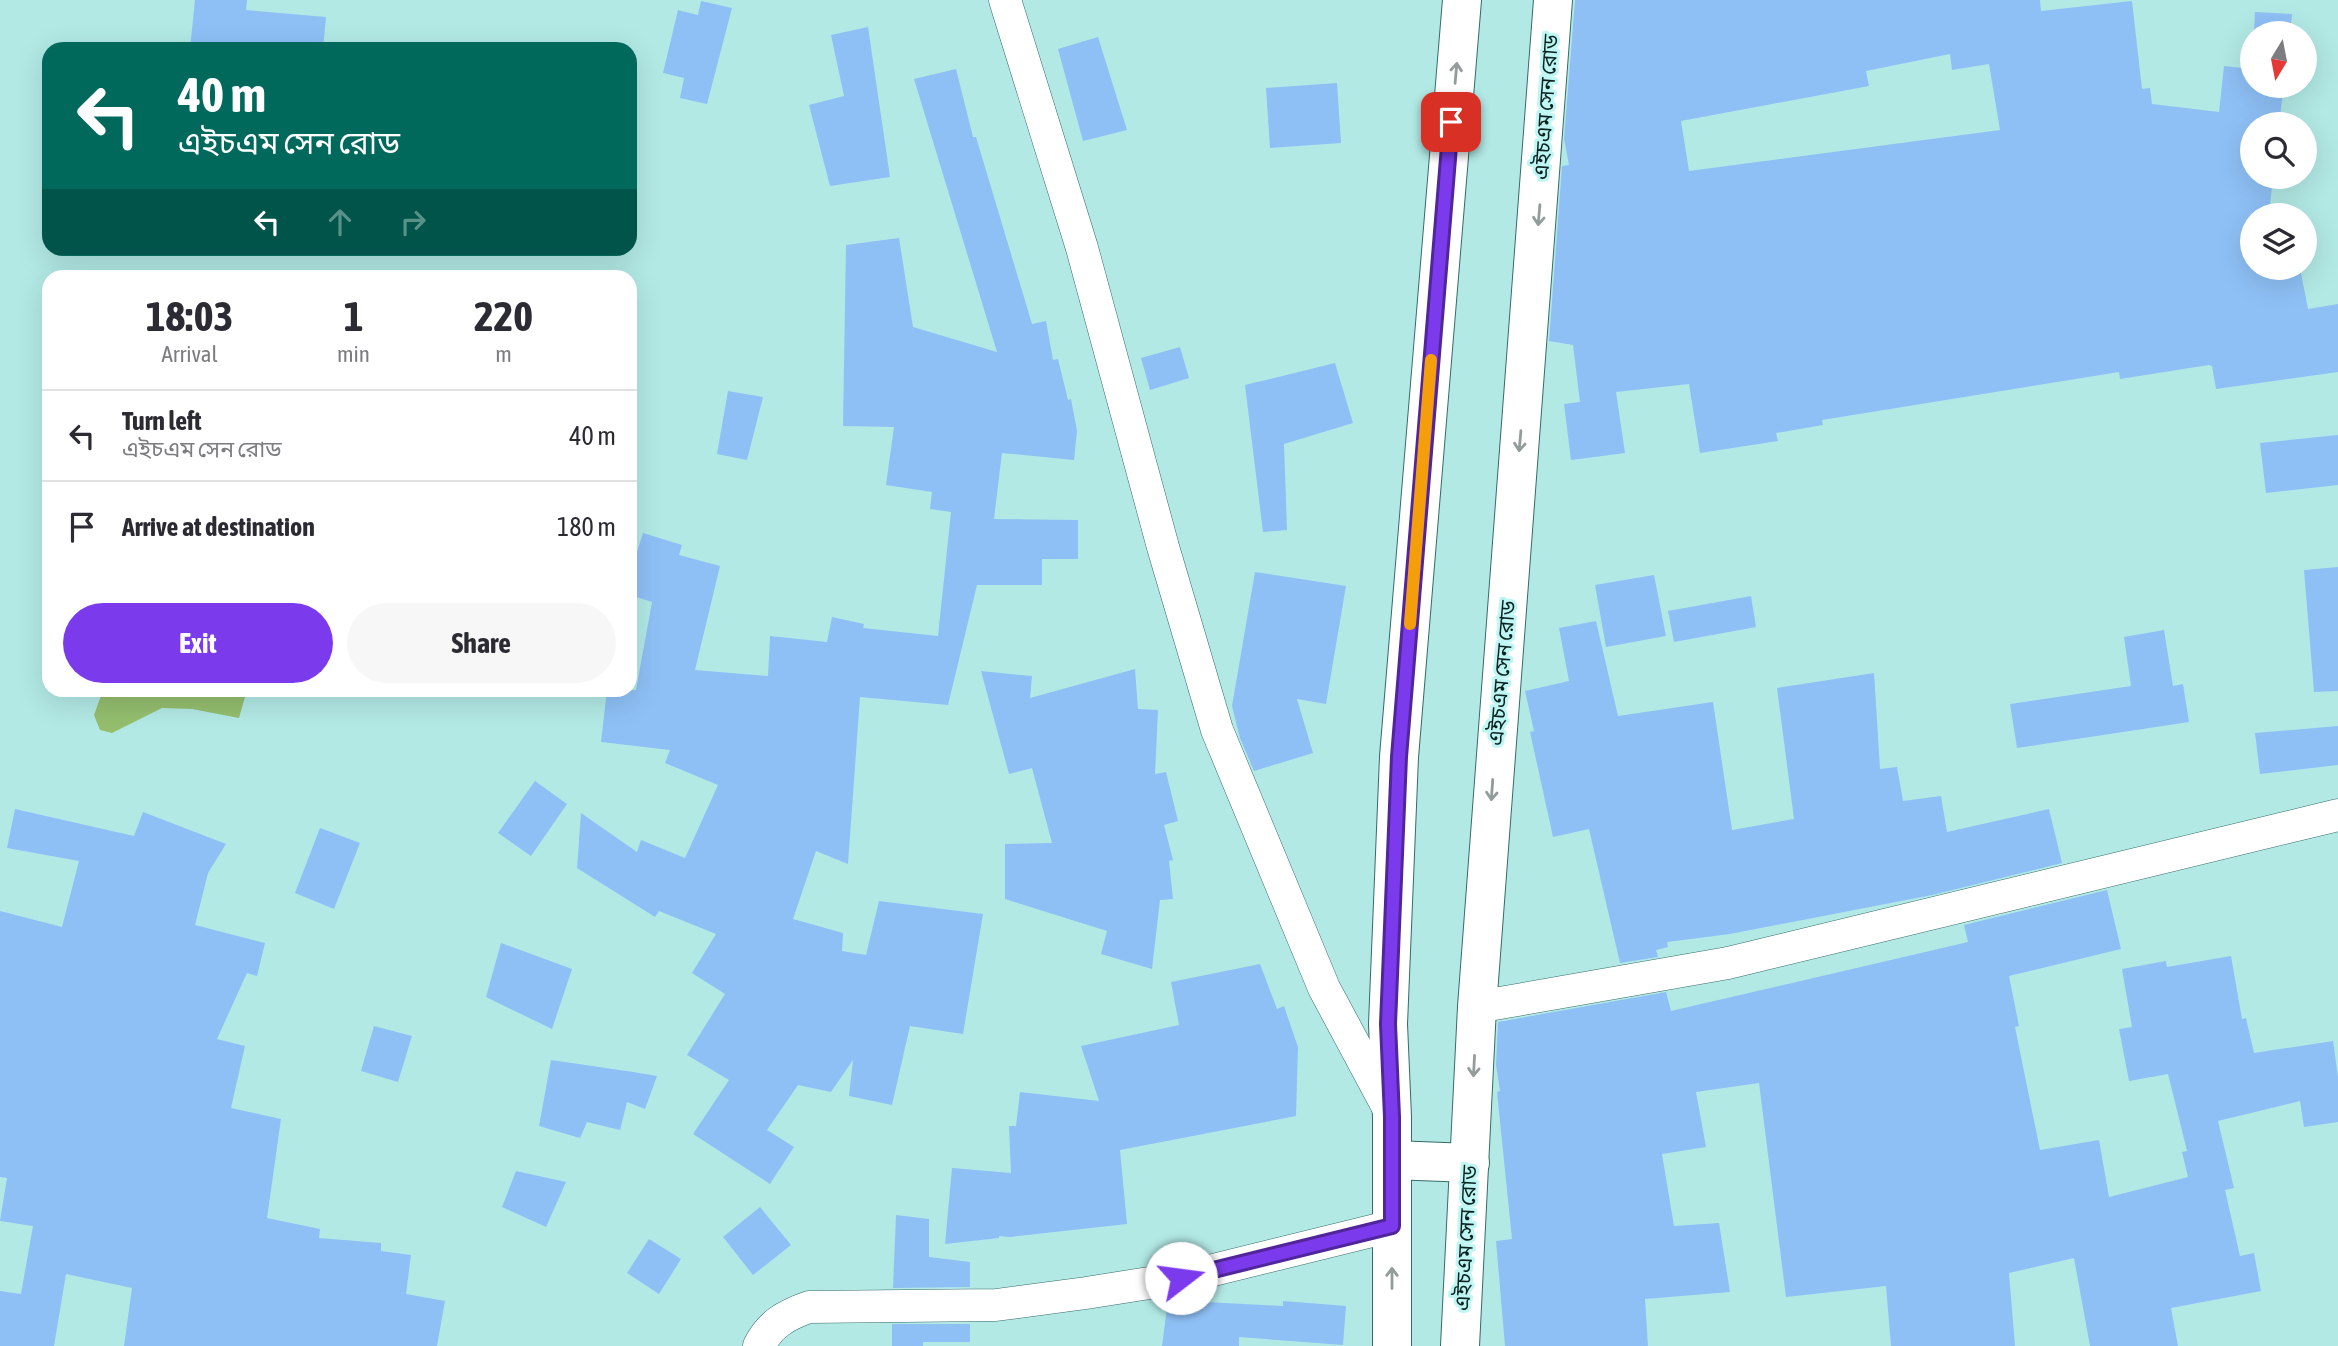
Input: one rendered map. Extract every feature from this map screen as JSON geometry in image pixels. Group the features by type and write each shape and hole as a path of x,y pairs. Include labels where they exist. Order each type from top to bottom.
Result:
{"main road":[{"path":"1392,1346 1392,1117 1388,1024 1399,757 1462,0"},
{"name":"এইচএম সেন রোড","path":"1460,1346 1477,1007 1553,0"},
{"path":"1392,1160 1470,1163"}],"street":[{"path":"1005,0 1082,247 1163,547 1217,730 1324,988 1392,1117"},
{"path":"1477,1007 1728,963 2338,815"},
{"path":"758,1346 767,1329 791,1313 809,1307 996,1305 1086,1293 1181,1278 1392,1226"}],"shaded area":[{"path":"100,697 245,697 239,718 192,709 162,708 112,733 100,730 94,715"}],"building":[{"path":"195,0 247,0 246,10 326,17 324,42 191,42"},
{"path":"1575,0 2040,0 2041,11 2132,1 2142,89 2150,88 2152,104 2219,112 2224,66 2240,68 2240,98 2282,98 2281,112 2240,112 2240,189 2272,189 2270,203 2240,203 2240,280 2302,280 2308,309 2338,304 2338,372 2216,389 2212,366 2209,365 2120,379 2119,372 1822,420 1823,425 1776,433 1778,441 1700,453 1689,384 1616,392 1625,453 1571,460 1564,404 1580,402 1573,345 1549,341 1562,166 1569,165 1564,139","holes":["1950,54 1952,70 1989,64 2000,130 1689,171 1681,121 1869,86 1866,71"]},
{"path":"701,1 732,8 707,104 680,98 684,78 663,73 678,10 698,15"},
{"path":"2255,12 2292,14 2291,21 2255,21"},
{"path":"868,27 890,177 830,186 809,105 844,96 831,35"},
{"path":"1098,37 1127,130 1083,141 1058,49"},
{"path":"956,69 973,137 976,137 1032,324 1046,321 1053,360 1058,359 1068,400 1071,399 1077,431 1074,460 1002,453 994,519 1078,520 1078,559 1042,559 1042,585 977,585 948,705 860,697 848,864 816,851 793,919 843,933 842,951 866,955 879,901 983,914 963,1034 910,1026 892,1105 849,1096 853,1060 831,1092 798,1085 767,1130 794,1147 770,1184 693,1134 729,1080 687,1055 725,994 692,973 716,934 659,911 655,917 577,868 581,813 637,852 641,840 685,858 718,785 665,763 670,750 601,742 606,697 637,697 652,602 637,597 637,552 643,533 682,545 679,555 720,566 695,670 768,676 770,636 827,642 832,617 864,624 863,628 938,636 951,512 930,509 932,492 886,485 894,427 843,426 846,245 899,238 913,327 997,352 914,79"},
{"path":"1337,83 1341,143 1270,148 1266,88"},
{"path":"1180,347 1189,378 1150,390 1141,358"},
{"path":"1335,363 1353,423 1284,444 1287,530 1263,532 1245,385"},
{"path":"728,391 763,397 747,460 717,454"},
{"path":"2338,435 2338,485 2266,493 2260,443"},
{"path":"2338,567 2338,691 2314,692 2304,570"},
{"path":"1255,572 1346,586 1326,704 1297,699 1313,753 1254,771 1240,738 1232,706"},
{"path":"1654,575 1666,636 1606,647 1595,585"},
{"path":"1751,596 1756,627 1674,642 1668,611"},
{"path":"1596,621 1618,716 1713,702 1732,830 1794,819 1777,688 1874,673 1880,769 1897,767 1903,801 1941,796 1947,832 2049,809 2062,863 1932,895 1730,934 1667,942 1668,947 1656,950 1658,957 1620,963 1589,829 1553,837 1530,732 1534,731 1525,691 1569,681 1559,628"},
{"path":"2164,630 2173,686 2183,684 2189,722 2017,748 2010,704 2131,686 2124,637"},
{"path":"1135,669 1138,709 1158,710 1155,774 1166,772 1178,821 1164,825 1173,860 1169,861 1173,899 1160,900 1152,969 1101,954 1107,931 1005,899 1005,844 1052,843 1032,768 1009,774 981,671 1032,676 1030,698"},
{"path":"2338,726 2338,765 2260,774 2255,733"},
{"path":"535,781 567,804 531,856 498,833"},
{"path":"15,809 134,836 143,812 226,844 208,873 195,925 265,943 257,976 247,973 217,1039 245,1046 231,1108 281,1119 267,1218 320,1229 319,1238 381,1243 381,1251 411,1255 406,1294 445,1301 437,1346 124,1346 132,1288 66,1274 54,1346 0,1346 0,1291 21,1294 33,1226 0,1221 7,1178 0,1177 0,911 62,927 79,861 7,848"},
{"path":"320,828 360,843 334,909 295,893"},
{"path":"2107,890 2121,949 2009,976 2019,1026 2015,1027 2040,1150 2099,1140 2109,1197 2188,1177 2182,1152 2187,1151 2168,1074 2129,1081 2119,1029 2132,1027 2122,969 2166,961 2167,967 2231,956 2242,1019 2246,1018 2254,1053 2333,1041 2338,1077 2338,1122 2304,1127 2300,1101 2218,1121 2234,1188 2225,1190 2240,1256 2254,1253 2261,1291 2171,1308 2178,1346 2090,1346 2074,1258 2009,1273 2015,1346 1891,1346 1886,1286 1786,1297 1759,1083 1696,1092 1706,1147 1662,1154 1674,1226 1719,1223 1730,1292 1645,1299 1648,1346 1505,1346 1496,1241 1512,1239 1497,1092 1500,1091 1496,1065 1498,1022 1666,992 1671,1011 1968,942 1964,925"},
{"path":"501,943 572,969 552,1029 486,997"},
{"path":"1260,964 1277,1009 1284,1006 1298,1047 1296,1116 1120,1150 1127,1224 945,1244 952,1168 1011,1173 1009,1126 1016,1126 1020,1092 1099,1101 1081,1046 1179,1025 1171,982"},
{"path":"374,1026 412,1036 398,1082 361,1071"},
{"path":"551,1060 657,1076 645,1109 627,1102 620,1130 587,1122 580,1138 539,1126"},
{"path":"516,1171 566,1182 546,1227 502,1207"},
{"path":"760,1207 791,1245 753,1275 723,1237"},
{"path":"896,1215 929,1219 929,1257 970,1262 970,1287 893,1288"},
{"path":"649,1239 681,1259 659,1294 627,1273"},
{"path":"1168,1300 1283,1306 1283,1301 1346,1306 1343,1345 1239,1337 1239,1346 1162,1346"},
{"path":"892,1324 970,1324 970,1342 923,1342 923,1346 892,1346"}],"slow traffic":[{"path":"1410,624 1431,360"}],"route":[{"path":"1181,1278 1392,1226 1392,1117 1388,1024 1399,757 1451,122"}]}
